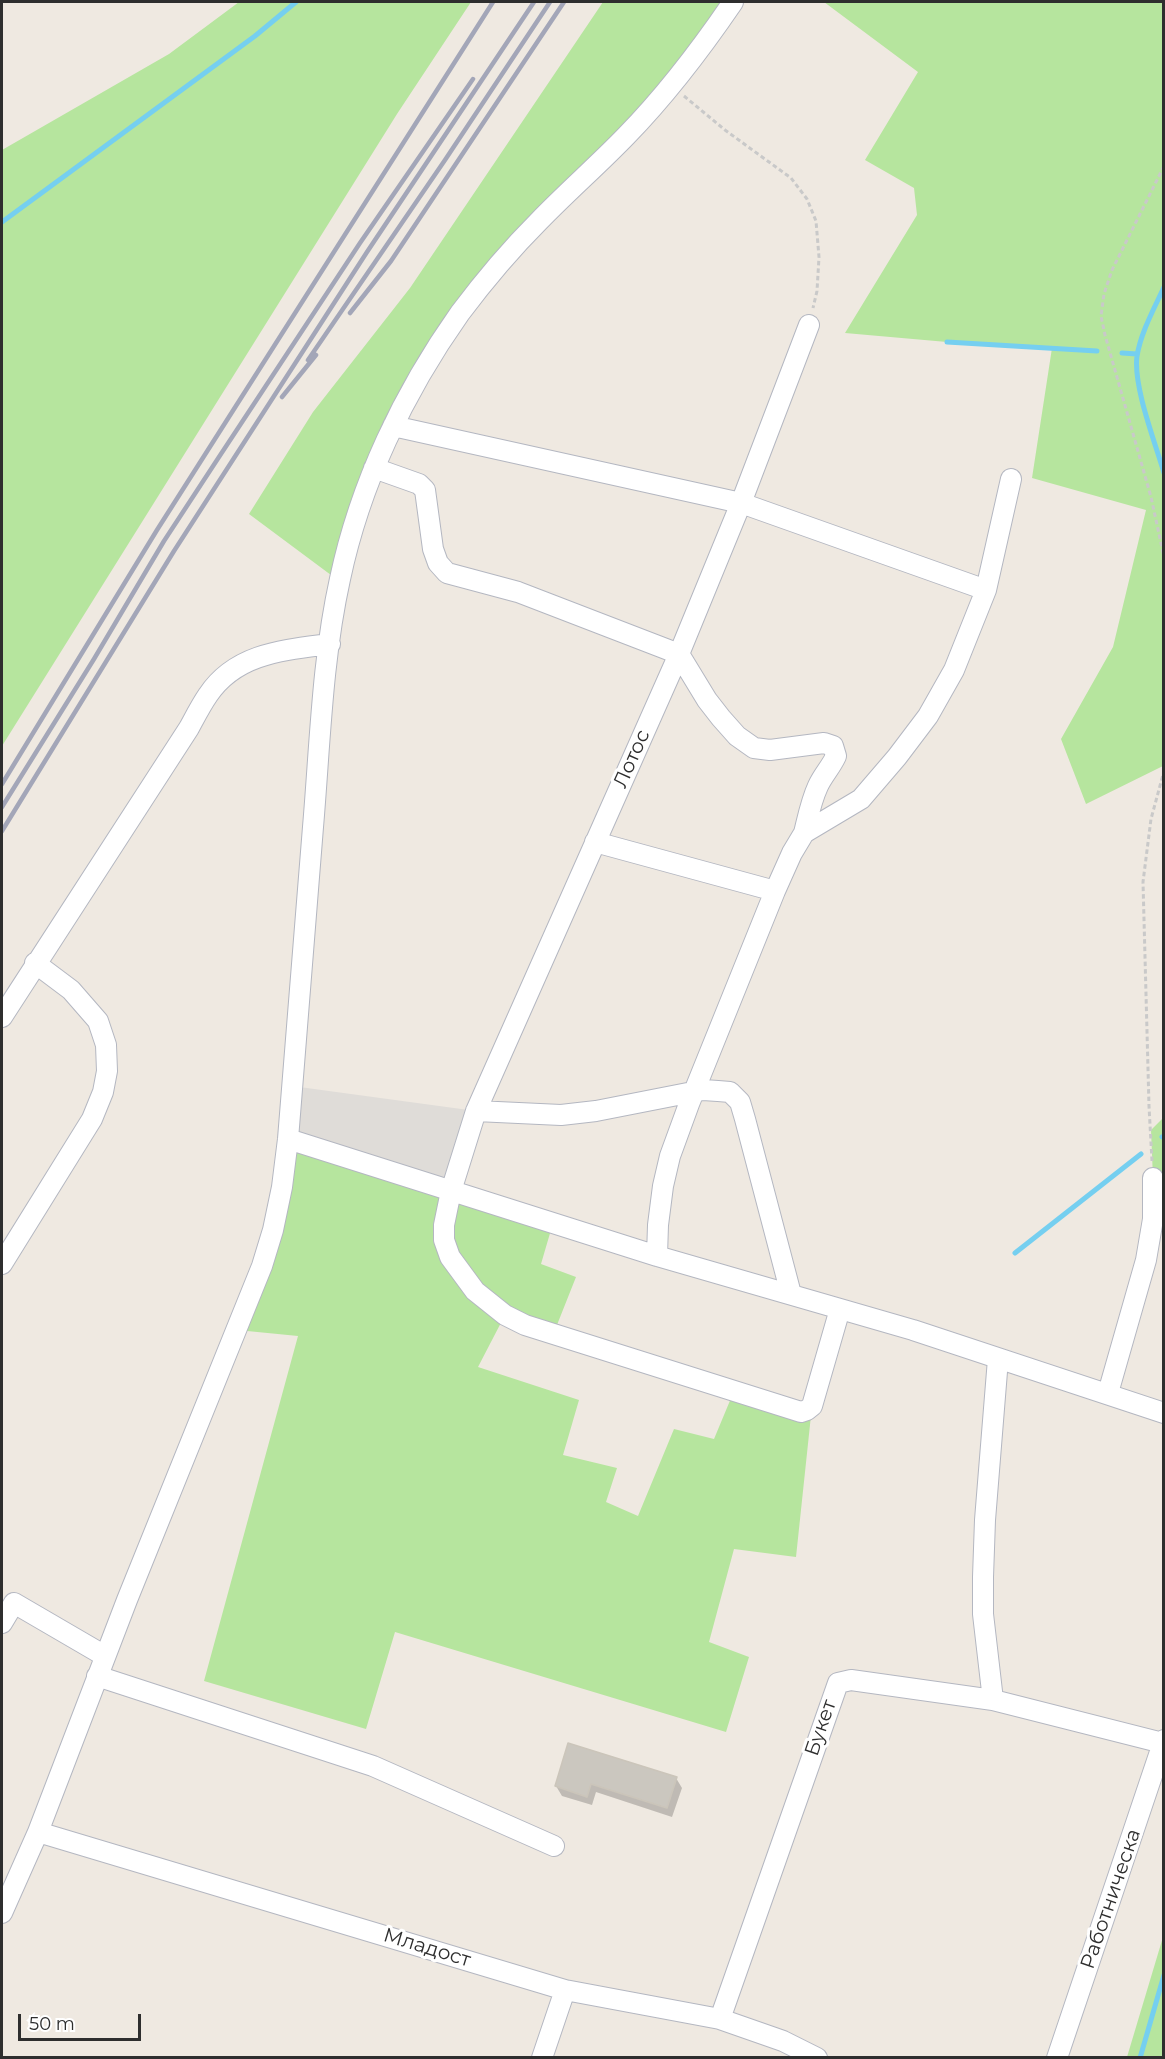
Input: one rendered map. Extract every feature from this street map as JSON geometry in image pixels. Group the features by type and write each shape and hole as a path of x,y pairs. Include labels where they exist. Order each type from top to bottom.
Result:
{"street":[{"path":"2,1913 38,1832 97,1676 262,1266 273,1230 282,1187 288,1139 330,644 339,581 350,538 374,468 393,426 425,368 461,313 537,222 627,135 672,85 734,2"},
{"name":"Лотос","path":"809,325 741,503 679,654 476,1111 451,1191 444,1225 444,1240 450,1257 475,1291 505,1315 537,1330 801,1412 812,1406 840,1309"},
{"path":"393,426 741,503 986,590"},
{"path":"374,468 419,484 425,490 433,549 438,563 447,573 518,592 679,654 707,700 721,718 736,736 754,748 770,750 824,743 833,746 836,756 816,792 804,833 775,891 670,1156 663,1186 657,1256"},
{"path":"804,833 861,799 928,716 954,670 986,590 1011,479"},
{"path":"2,1017 189,728 209,693 229,672 253,658 283,650 330,644"},
{"path":"595,842 775,891"},
{"path":"2,1264 92,1119 103,1092 107,1071 106,1045 98,1021 71,990 35,963"},
{"path":"476,1111 561,1115 596,1111 703,1090 730,1092 740,1102 791,1294"},
{"path":"288,1139 657,1256 913,1330 1164,1413"},
{"path":"1108,1393 1146,1260 1153,1219 1153,1178"},
{"path":"993,1700 983,1614 983,1577 985,1520 998,1359"},
{"path":"3,1616 14,1603 105,1656"},
{"path":"97,1676 374,1766 554,1846"},
{"name":"Букет","path":"720,2019 838,1683 851,1680 993,1700 1163,1741"},
{"name":"Работническа","path":"1057,2058 1163,1741"},
{"name":"Младост","path":"38,1832 565,1990 720,2019 783,2042 817,2058"},
{"path":"542,2058 565,1990"}],"path":[{"path":"672,85 725,130 791,178 807,199 816,221 819,257 817,291 809,325"},
{"path":"1164,166 1112,270 1104,294 1101,316 1151,497 1164,557"},
{"path":"1153,1178 1143,882 1151,819 1164,771"}],"green space":[{"path":"239,2 471,2 397,114 2,746 2,150 169,54"},
{"path":"603,2 733,2 708,39 537,222 425,368 339,581 249,514 313,412 410,288"},
{"path":"824,2 1163,2 1163,766 1086,804 1061,739 1113,647 1146,510 1032,478 1052,348 845,333 917,215 914,188 865,160 918,72"},
{"path":"1163,1118 1163,1176 1153,1178 1151,1130"},
{"path":"288,1139 553,1223 541,1264 576,1277 553,1335 505,1315 478,1367 579,1400 563,1455 617,1468 606,1502 638,1516 674,1429 714,1439 734,1391 812,1406 796,1557 734,1549 709,1642 749,1657 726,1732 395,1632 366,1729 204,1681 298,1336 237,1330"},
{"path":"1163,1937 1163,2057 1127,2057"}],"shaded area":[{"path":"292,1086 476,1111 451,1191 288,1139"}],"building":[{"path":"568,1743 677,1777 667,1808 591,1784 587,1797 555,1786"}],"waterway":[{"path":"2,222 255,36 296,2"},
{"path":"1164,287 1148,321 1137,356 1141,398 1164,473"},
{"path":"947,342 1097,351"},
{"path":"1122,353 1137,354"},
{"path":"1015,1253 1141,1154"},
{"path":"1140,2058 1164,1975"}],"railway":[{"path":"2,784 157,530 493,2"},
{"path":"2,831 174,551 367,252 534,2"},
{"path":"308,360 550,2"},
{"path":"350,313 391,261 564,2"},
{"path":"2,807 164,541 360,243 473,79"},
{"path":"282,397 316,355"}]}
